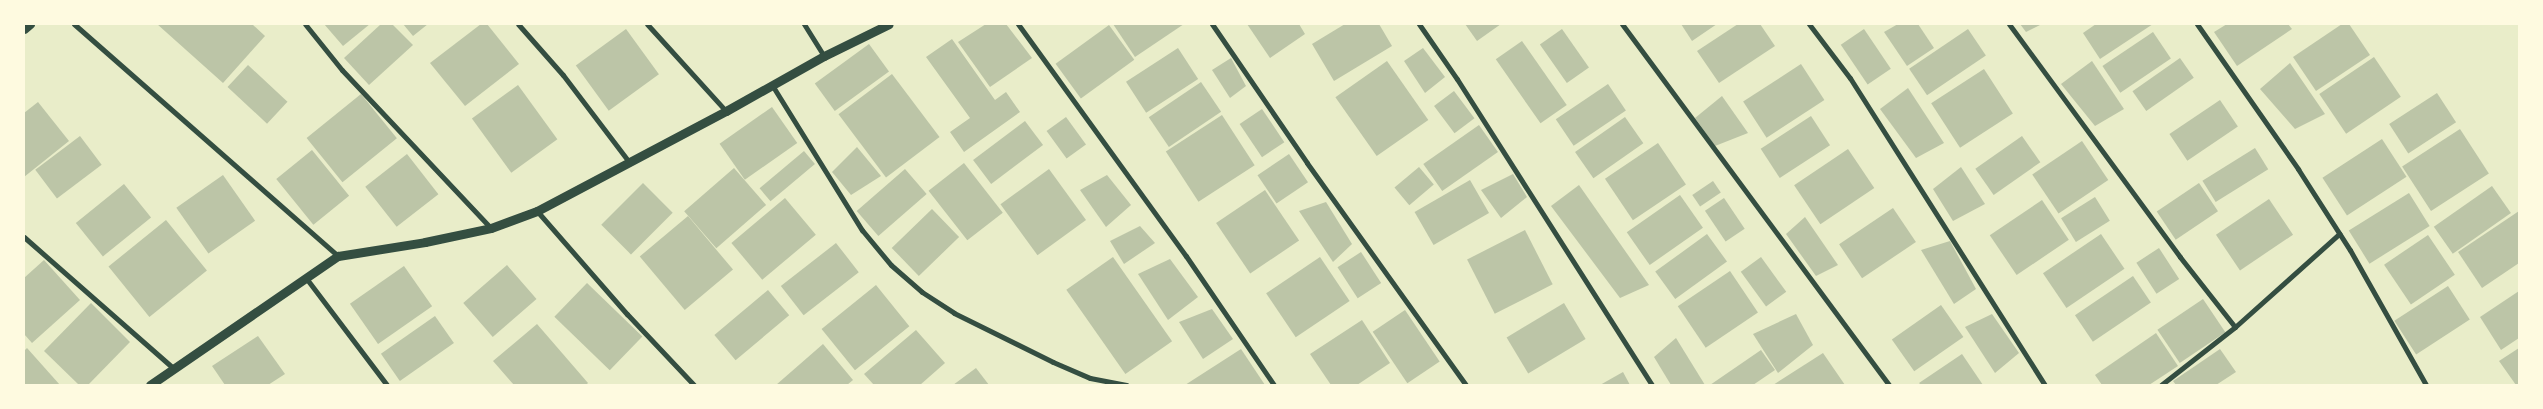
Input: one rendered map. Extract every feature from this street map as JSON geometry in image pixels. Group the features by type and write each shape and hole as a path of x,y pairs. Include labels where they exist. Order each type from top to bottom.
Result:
{"street":[{"path":"24,29 30,24"},
{"path":"74,24 338,256"},
{"path":"304,24 342,70 491,228"},
{"path":"518,24 563,75 629,162"},
{"path":"647,24 726,111"},
{"path":"804,24 824,56"},
{"path":"150,385 338,256 425,242 491,228 537,211 726,111 824,56 889,24"},
{"path":"1018,24 1186,256 1274,385"},
{"path":"1212,24 1466,385"},
{"path":"1419,24 1457,79 1652,385"},
{"path":"1622,24 1889,385"},
{"path":"1809,24 1855,86 2045,385"},
{"path":"2008,24 2180,257 2235,327"},
{"path":"2197,24 2298,169 2350,250 2426,385"},
{"path":"772,85 862,230 891,265 922,292 954,313 1045,358 1090,378 1126,385"},
{"path":"537,211 627,314 694,385"},
{"path":"2161,385 2235,327 2339,234"},
{"path":"24,237 174,369"},
{"path":"306,278 387,385"}],"building":[{"path":"157,24 252,24 265,36 223,83"},
{"path":"324,24 370,24 343,46"},
{"path":"381,24 392,24 413,45 369,85 344,58"},
{"path":"403,24 428,24 413,36"},
{"path":"481,24 487,24 519,64 465,106 430,63"},
{"path":"986,24 1006,24 1032,58 990,87 958,42"},
{"path":"1113,24 1184,24 1135,57"},
{"path":"1247,24 1299,24 1305,34 1270,58"},
{"path":"1345,24 1379,24 1392,46 1334,81 1312,44"},
{"path":"1465,24 1501,24 1477,41"},
{"path":"1681,24 1717,24 1692,41"},
{"path":"1738,24 1760,24 1775,46 1719,83 1697,51"},
{"path":"1898,24 1918,24 1934,48 1907,66 1884,32"},
{"path":"2020,24 2042,24 2026,32"},
{"path":"2096,24 2153,24 2100,59 2083,33"},
{"path":"2227,24 2288,24 2292,29 2237,66 2214,32"},
{"path":"2342,24 2349,24 2370,55 2316,91 2293,57"},
{"path":"1109,25 1134,60 1081,99 1056,64"},
{"path":"626,29 659,74 609,111 576,65"},
{"path":"1562,29 1589,68 1567,83 1540,44"},
{"path":"1864,29 1891,69 1868,84 1841,45"},
{"path":"1968,29 1986,56 1927,95 1909,69"},
{"path":"2153,32 2171,59 2120,93 2102,66"},
{"path":"952,39 995,100 1006,92 1020,112 964,152 950,132 970,118 926,57"},
{"path":"1522,41 1567,105 1541,123 1496,59"},
{"path":"869,44 889,72 835,111 815,83"},
{"path":"1178,48 1198,79 1146,113 1126,82"},
{"path":"1423,48 1445,77 1425,93 1404,61"},
{"path":"2374,57 2401,97 2346,134 2319,94"},
{"path":"1231,58 1246,86 1230,98 1212,70"},
{"path":"2180,58 2194,78 2146,111 2132,91"},
{"path":"1387,61 1428,120 1377,156 1335,97"},
{"path":"2092,61 2124,109 2095,126 2061,84"},
{"path":"2290,63 2325,114 2295,129 2260,89"},
{"path":"1801,64 1824,100 1767,138 1743,102"},
{"path":"248,65 287,102 267,124 228,87"},
{"path":"1984,69 2013,113 1960,148 1931,103"},
{"path":"892,74 940,137 886,177 838,114"},
{"path":"1201,82 1221,112 1169,147 1149,117"},
{"path":"1608,84 1626,111 1574,146 1556,119"},
{"path":"518,85 557,139 511,173 472,119"},
{"path":"1908,88 1944,143 1916,158 1880,109"},
{"path":"1454,91 1474,118 1454,133 1434,106"},
{"path":"2437,93 2456,122 2408,153 2389,124"},
{"path":"361,94 397,138 342,182 307,138"},
{"path":"1722,96 1748,133 1715,146 1695,118"},
{"path":"2220,100 2238,127 2187,161 2169,134"},
{"path":"38,102 69,141 24,177 24,113"},
{"path":"772,107 797,143 745,180 720,144"},
{"path":"1262,109 1284,142 1262,157 1240,124"},
{"path":"1222,115 1255,165 1198,202 1166,151"},
{"path":"1811,116 1830,145 1780,178 1761,149"},
{"path":"1066,117 1086,145 1067,159 1047,131"},
{"path":"1625,117 1643,143 1593,178 1575,152"},
{"path":"1025,121 1043,145 991,184 973,160"},
{"path":"1479,125 1498,152 1442,191 1423,164"},
{"path":"2460,129 2489,173 2431,211 2402,167"},
{"path":"80,136 102,165 57,198 35,170"},
{"path":"2022,136 2040,162 1994,195 1975,169"},
{"path":"2382,139 2407,177 2347,215 2322,178"},
{"path":"2082,141 2108,180 2059,214 2032,175"},
{"path":"1658,143 1686,184 1633,220 1605,179"},
{"path":"857,147 881,176 851,195 832,172"},
{"path":"2255,148 2268,169 2216,202 2202,181"},
{"path":"1848,149 1874,188 1820,224 1794,185"},
{"path":"312,150 349,196 313,225 276,179"},
{"path":"804,151 815,164 770,201 760,188"},
{"path":"407,154 438,194 397,227 365,187"},
{"path":"1289,154 1308,182 1277,203 1257,175"},
{"path":"964,163 1003,213 967,240 929,191"},
{"path":"1419,167 1434,185 1409,205 1394,188"},
{"path":"1961,167 1985,204 1953,221 1933,189"},
{"path":"734,168 766,205 716,248 684,211"},
{"path":"905,169 927,194 878,236 857,211"},
{"path":"1049,169 1086,220 1037,255 1000,204"},
{"path":"1513,174 1527,197 1501,218 1481,190"},
{"path":"223,175 255,221 208,254 176,208"},
{"path":"1107,175 1131,205 1106,227 1080,190"},
{"path":"1470,180 1489,213 1434,245 1415,212"},
{"path":"1713,181 1721,193 1700,207 1692,195"},
{"path":"643,183 673,213 631,254 601,225"},
{"path":"2199,183 2218,211 2176,240 2157,212"},
{"path":"124,184 151,217 103,256 76,223"},
{"path":"1579,185 1649,285 1620,298 1551,206"},
{"path":"2492,186 2511,213 2453,254 2434,227"},
{"path":"1265,190 1299,241 1250,274 1216,223"},
{"path":"2409,193 2430,226 2369,264 2349,231"},
{"path":"1680,195 1703,228 1650,265 1627,232"},
{"path":"2095,197 2110,221 2076,242 2061,218"},
{"path":"785,198 816,235 762,280 731,243"},
{"path":"1724,198 1745,229 1726,242 1705,211"},
{"path":"2269,199 2293,235 2240,270 2216,235"},
{"path":"2042,200 2069,240 2017,275 1990,235"},
{"path":"1326,202 1352,244 1333,262 1299,211"},
{"path":"1893,208 1916,242 1862,278 1839,244"},
{"path":"932,209 959,237 919,276 892,248"},
{"path":"2519,211 2519,263 2482,288 2458,252"},
{"path":"688,216 733,270 685,310 640,256"},
{"path":"1805,217 1838,265 1816,276 1786,234"},
{"path":"166,220 207,271 149,317 108,267"},
{"path":"1140,226 1155,243 1124,264 1110,241"},
{"path":"1525,230 1553,284 1495,314 1467,260"},
{"path":"1707,234 1727,262 1675,299 1655,272"},
{"path":"2101,234 2124,269 2066,308 2043,273"},
{"path":"2428,235 2455,275 2411,304 2384,265"},
{"path":"1950,241 1976,289 1954,304 1921,250"},
{"path":"836,243 859,272 804,315 781,286"},
{"path":"2159,248 2179,279 2157,294 2136,263"},
{"path":"1361,252 1381,283 1358,298 1338,267"},
{"path":"1113,257 1172,341 1125,374 1066,290"},
{"path":"1320,257 1350,301 1296,337 1266,293"},
{"path":"1761,257 1786,292 1766,306 1741,272"},
{"path":"1170,259 1198,297 1168,320 1138,274"},
{"path":"44,260 80,300 32,343 24,334 24,278"},
{"path":"507,265 537,299 493,337 463,303"},
{"path":"404,266 432,306 378,344 350,304"},
{"path":"1730,271 1758,312 1706,348 1678,306"},
{"path":"2133,276 2151,303 2093,342 2075,315"},
{"path":"587,283 642,336 610,370 554,317"},
{"path":"876,285 909,326 855,370 822,329"},
{"path":"2448,286 2470,320 2416,354 2394,321"},
{"path":"768,290 789,315 736,360 714,335"},
{"path":"2519,291 2519,338 2501,350 2480,317"},
{"path":"2203,299 2225,332 2180,363 2157,330"},
{"path":"91,303 130,342 88,385 79,385 44,351"},
{"path":"1564,303 1586,339 1528,374 1507,338"},
{"path":"1941,305 1963,337 1914,371 1892,339"},
{"path":"1212,309 1233,339 1203,359 1179,322"},
{"path":"1405,310 1440,361 1407,383 1373,332"},
{"path":"1796,314 1813,345 1778,373 1753,334"},
{"path":"1992,314 2019,353 1995,373 1965,327"},
{"path":"435,316 454,343 400,381 381,354"},
{"path":"1362,320 1390,363 1357,385 1331,385 1310,354"},
{"path":"537,324 588,383 586,385 514,385 493,361"},
{"path":"916,330 945,363 920,385 874,385 864,374"},
{"path":"2156,333 2178,366 2149,385 2102,385 2095,375"},
{"path":"258,336 285,374 268,385 225,385 212,366"},
{"path":"1676,338 1705,385 1671,385 1654,357"},
{"path":"823,344 853,380 847,385 776,385"},
{"path":"27,348 60,385 24,385 24,351"},
{"path":"2519,348 2519,385 2516,385 2499,361"},
{"path":"1241,349 1265,385 1185,385"},
{"path":"2220,349 2236,372 2216,385 2176,385 2173,381"},
{"path":"1761,350 1775,370 1753,385 1710,385"},
{"path":"1823,353 1845,385 1773,385"},
{"path":"1962,354 1983,385 1921,385 1919,383"},
{"path":"976,368 989,385 953,385"},
{"path":"1623,372 1630,385 1600,385"}]}
